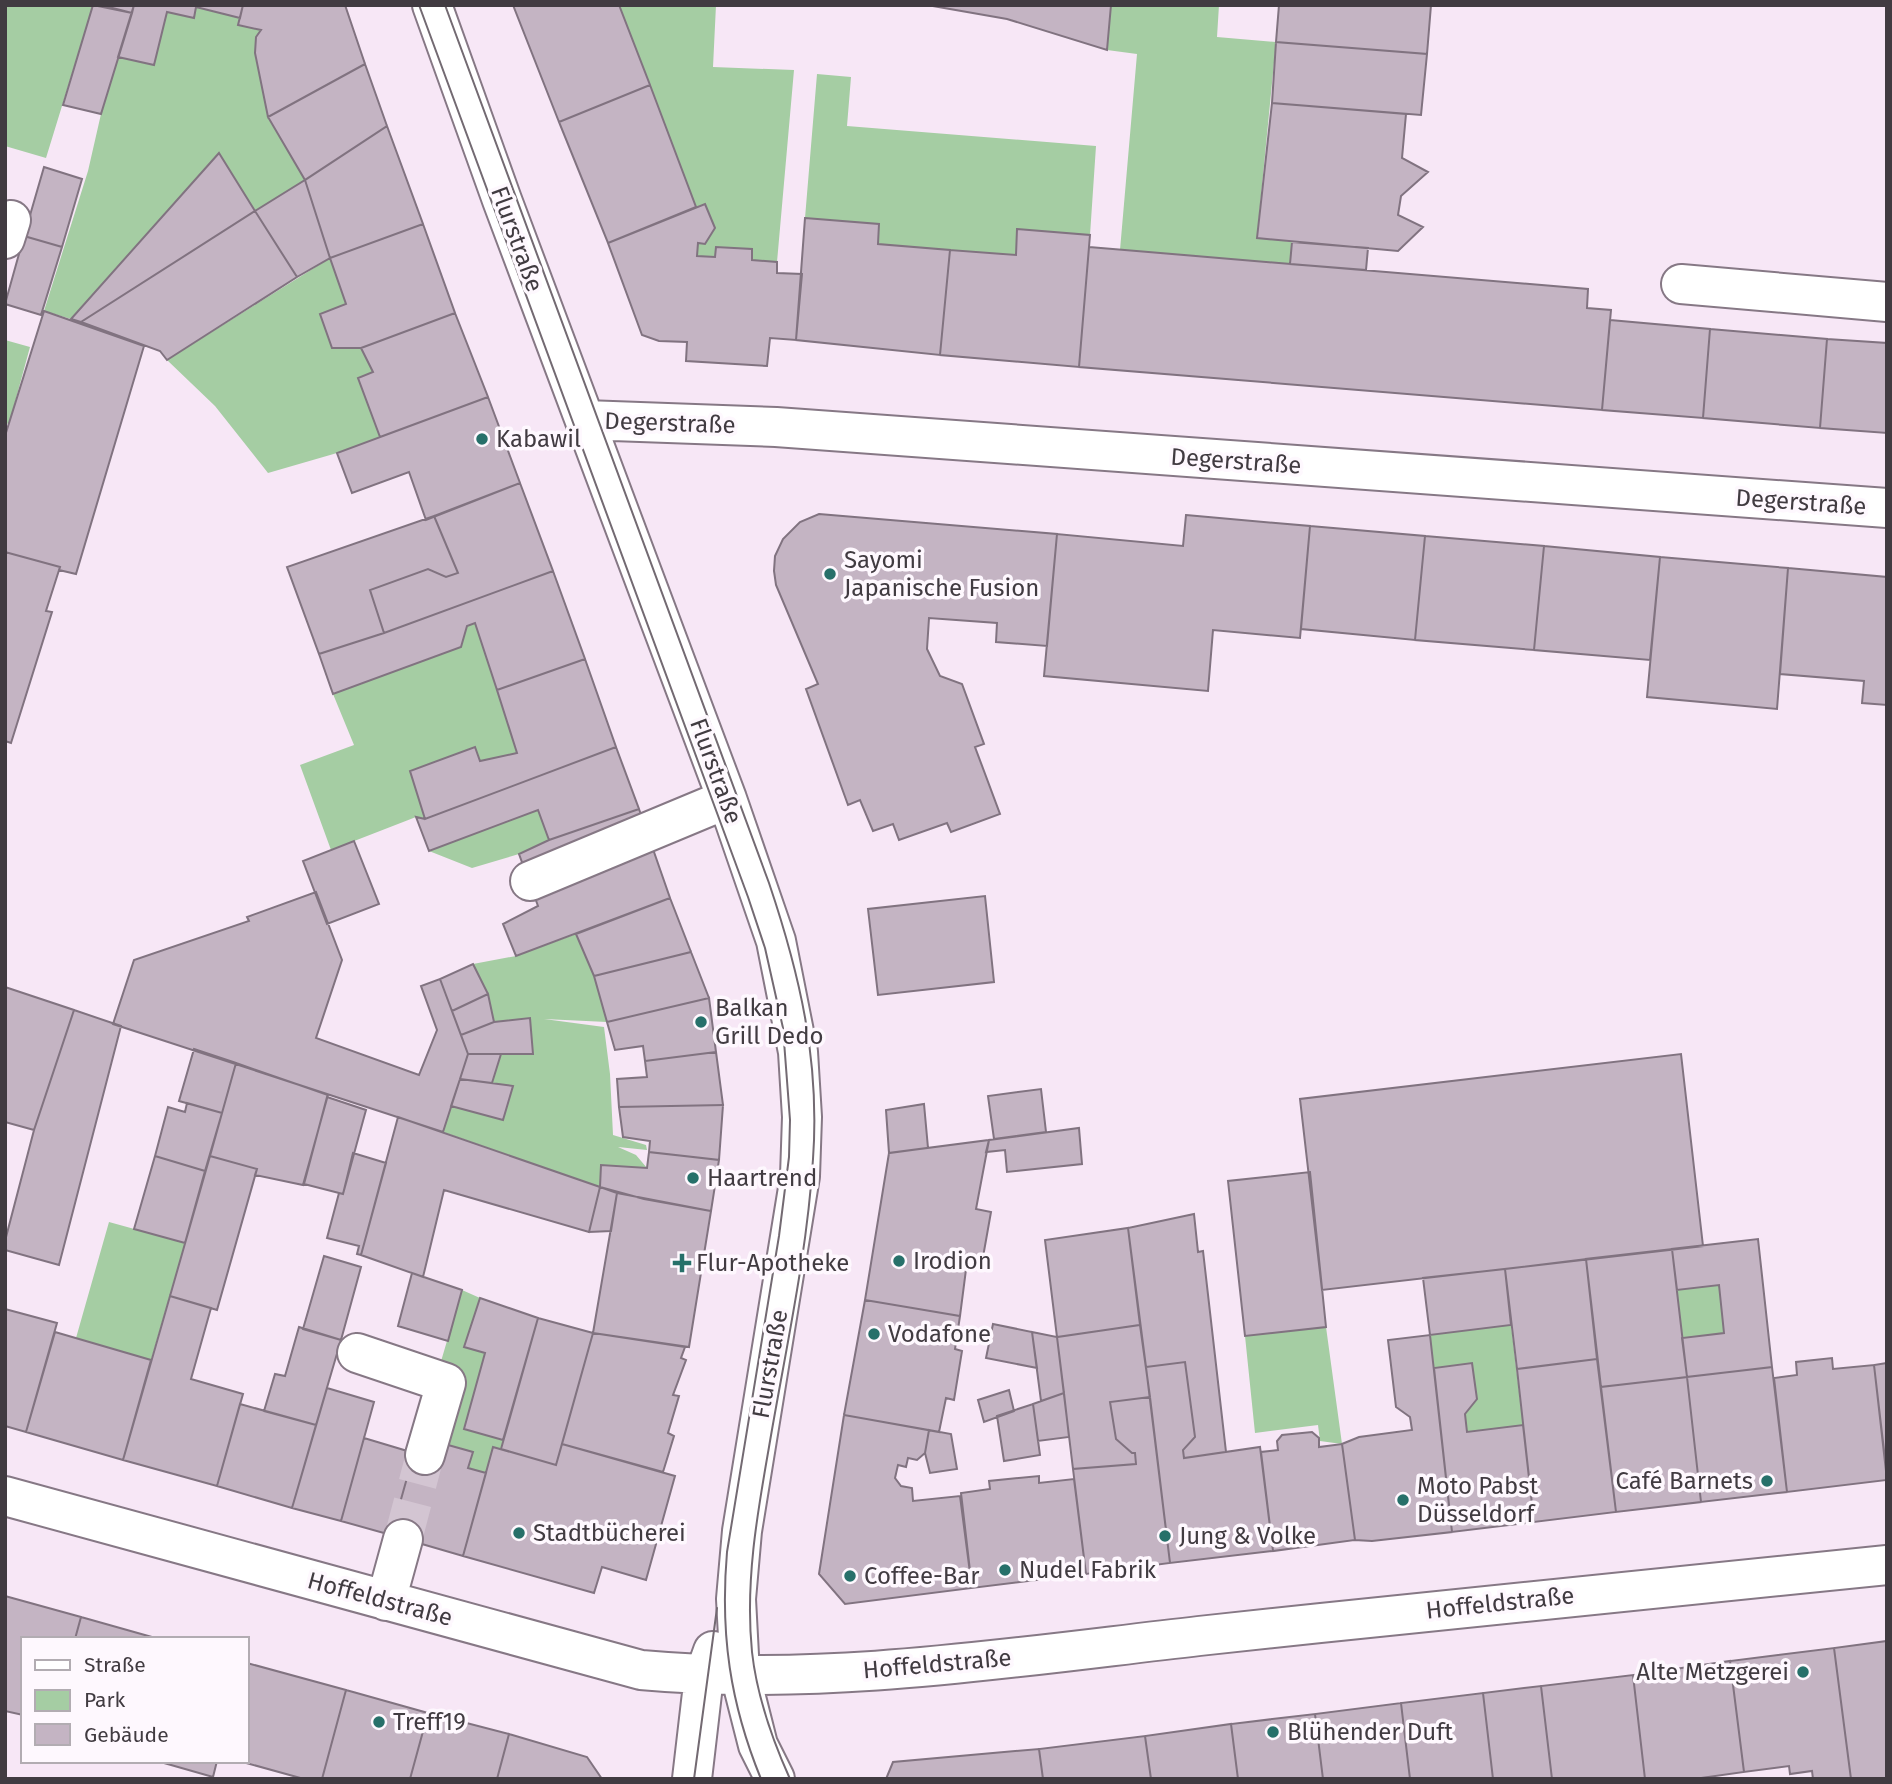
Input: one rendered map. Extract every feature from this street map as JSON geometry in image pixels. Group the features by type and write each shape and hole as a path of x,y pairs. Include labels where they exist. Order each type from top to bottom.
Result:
{"street":[{"name":"Flurstraße","path":"432,5 727,799 776,941 798,1052 802,1117 800,1176 738,1569 737,1628 692,1779"},
{"path":"1681,284 1887,302"},
{"name":"Degerstraße","path":"584,420 776,427 1887,509"},
{"path":"530,881 727,799"},
{"path":"357,1353 446,1383 425,1455"},
{"name":"Hoffeldstraße","path":"5,1496 641,1670 722,1675 885,1671 1381,1615 1887,1565"},
{"path":"386,1601 403,1539"},
{"path":"722,1675 775,1779"}],"green space":[{"path":"5,5 93,5 46,158 5,146"},
{"path":"619,5 716,5 713,67 794,70 777,262 752,260 752,249 716,247 715,257 697,256 698,243 705,244 714,228 705,204 696,207"},
{"path":"1111,5 1219,5 1217,37 1276,42 1257,237 1292,242 1290,264 1120,250 1137,54 1107,50"},
{"path":"196,7 240,18 239,25 261,30 256,37 255,53 268,117 305,180 255,211 219,154 71,319 44,311 88,171 118,57 154,65 167,12 194,18"},
{"path":"817,74 851,77 847,126 1096,146 1090,235 1018,229 1016,255 878,244 879,224 805,218"},
{"path":"330,258 346,304 320,314 332,348 361,348 373,372 358,378 380,437 268,473 215,406 167,360"},
{"path":"5,340 30,347 9,424 5,423"},
{"path":"475,623 517,753 480,761 475,747 410,772 425,819 416,817 331,850 300,765 354,745 333,694 461,647 467,626"},
{"path":"538,810 549,840 519,854 472,868 429,851"},
{"path":"576,934 594,976 607,1022 544,1019 604,1027 613,1135 646,1145 647,1150 618,1147 636,1155 647,1168 601,1165 600,1187 443,1132 451,1106 512,1086 492,1083 501,1054 532,1054 530,1018 494,1022 488,994 473,964 516,956"},
{"path":"109,1222 185,1243 151,1360 76,1338"},
{"path":"1719,1285 1724,1333 1682,1338 1677,1290"},
{"path":"462,1290 480,1298 465,1347 485,1353 464,1429 503,1440 501,1449 493,1447 486,1473 414,1453"},
{"path":"1511,1325 1523,1425 1467,1432 1465,1414 1477,1399 1472,1364 1434,1368 1430,1335"},
{"path":"1326,1327 1342,1444 1320,1441 1318,1425 1255,1433 1245,1336"}],"building":[{"path":"93,5 132,13 101,114 63,105"},
{"path":"101,5 134,5 132,13"},
{"path":"134,5 243,5 240,18 196,7 194,18 167,12 154,65 118,57"},
{"path":"243,5 345,5 365,64 268,117 255,53 256,37 261,30 238,25"},
{"path":"513,5 619,5 650,85 559,122"},
{"path":"927,5 1111,5 1107,50 1007,19"},
{"path":"1279,5 1431,5 1427,54 1276,42"},
{"path":"1276,42 1427,54 1421,115 1272,103"},
{"path":"365,64 387,126 305,180 268,117"},
{"path":"650,85 696,207 608,243 559,122"},
{"path":"1272,103 1406,114 1402,158 1428,172 1401,196 1398,215 1423,227 1398,251 1257,238"},
{"path":"387,126 423,224 330,258 305,180"},
{"path":"219,153 255,211 81,322 71,319"},
{"path":"44,167 82,179 62,247 24,236"},
{"path":"305,180 330,258 297,277 255,211"},
{"path":"705,204 715,228 705,244 698,243 697,256 715,257 716,247 752,249 752,260 777,262 777,273 802,274 796,340 770,338 767,366 686,361 687,342 659,341 642,335 608,243"},
{"path":"255,211 297,277 167,360 160,351 81,322"},
{"path":"805,218 879,224 878,244 950,250 940,355 796,340"},
{"path":"423,224 455,313 361,348 332,348 320,314 346,304 330,258"},
{"path":"1017,229 1090,235 1079,367 940,355 950,250 1016,255"},
{"path":"24,236 62,247 41,315 5,304"},
{"path":"1292,242 1368,248 1366,270 1290,264"},
{"path":"1089,247 1588,289 1587,308 1611,310 1602,410 1079,367"},
{"path":"44,311 144,346 76,574 5,552 5,436"},
{"path":"455,313 488,397 380,437 358,378 373,372 361,348"},
{"path":"1610,320 1710,329 1703,418 1602,410"},
{"path":"1710,329 1827,339 1820,428 1703,418"},
{"path":"1827,339 1887,343 1887,433 1820,428"},
{"path":"488,397 520,483 426,520 409,472 352,493 337,453"},
{"path":"520,483 553,571 384,633 370,590 428,569 446,577 458,573 434,516"},
{"path":"819,514 1057,534 1047,646 996,642 997,623 929,618 927,649 940,676 962,684 984,744 975,747 1000,814 951,832 947,823 899,840 893,824 873,831 860,800 848,805 806,689 818,684 776,585 774,571 775,556 783,539 800,522"},
{"path":"1186,515 1310,526 1300,638 1213,630 1208,691 1044,676 1057,534 1183,546"},
{"path":"434,516 458,573 446,577 428,569 370,590 384,633 319,654 287,567"},
{"path":"1310,526 1425,536 1415,640 1301,629"},
{"path":"1425,536 1544,546 1534,650 1415,640"},
{"path":"1544,546 1660,557 1650,660 1534,650"},
{"path":"5,552 60,567 46,611 52,612 11,743 5,741"},
{"path":"1660,557 1788,568 1777,709 1647,697"},
{"path":"1788,568 1887,577 1887,705 1862,703 1864,681 1780,674"},
{"path":"553,571 585,659 497,690 475,623 467,626 461,647 333,694 319,654"},
{"path":"585,659 616,747 425,819 410,771 475,747 480,761 517,753 497,690"},
{"path":"616,747 639,809 549,840 538,810 429,851 416,817 425,819"},
{"path":"639,809 670,898 516,956 503,924 538,906 519,854 549,840"},
{"path":"354,841 379,904 327,924 303,861"},
{"path":"316,892 342,960 316,1038 419,1075 437,1030 421,986 440,979 468,1054 443,1132 113,1024 134,960 249,921 247,917"},
{"path":"985,896 994,982 878,995 868,909"},
{"path":"670,898 691,952 594,976 576,934"},
{"path":"691,952 709,998 607,1022 594,976"},
{"path":"473,964 488,994 452,1011 440,979"},
{"path":"5,987 74,1010 34,1130 5,1122"},
{"path":"488,994 494,1022 461,1035 452,1011"},
{"path":"709,998 716,1052 645,1061 643,1046 615,1050 607,1022"},
{"path":"74,1010 121,1026 59,1265 5,1250 5,1241 34,1130"},
{"path":"530,1018 533,1054 468,1054 461,1035 494,1022"},
{"path":"194,1049 236,1063 222,1113 179,1101"},
{"path":"716,1052 723,1105 619,1107 617,1079 647,1077 645,1061"},
{"path":"468,1054 501,1054 492,1083 460,1079"},
{"path":"1681,1054 1703,1246 1322,1290 1300,1099"},
{"path":"236,1063 328,1095 303,1185 255,1175 257,1169 210,1156"},
{"path":"460,1079 513,1086 503,1120 451,1106"},
{"path":"1041,1089 1046,1132 994,1139 988,1096"},
{"path":"327,1097 366,1110 343,1194 304,1184"},
{"path":"187,1103 222,1113 205,1171 155,1156 168,1107 185,1112"},
{"path":"924,1104 928,1148 889,1153 886,1110"},
{"path":"723,1105 719,1160 649,1152 650,1141 623,1137 619,1107"},
{"path":"398,1117 600,1187 589,1232 444,1190 423,1277 361,1255"},
{"path":"1079,1128 1082,1164 1007,1172 1005,1150 986,1152 989,1140"},
{"path":"989,1140 976,1209 991,1212 983,1257 968,1254 960,1316 865,1300 889,1153"},
{"path":"649,1152 719,1160 711,1211 644,1199 600,1187 601,1165 647,1168"},
{"path":"353,1153 386,1163 361,1255 357,1254 359,1246 327,1238 339,1193 343,1194"},
{"path":"155,1156 205,1171 185,1243 134,1229"},
{"path":"210,1156 257,1169 217,1310 170,1296"},
{"path":"1310,1172 1326,1327 1245,1336 1228,1181"},
{"path":"600,1187 617,1193 611,1231 589,1232"},
{"path":"617,1193 711,1211 689,1347 593,1333"},
{"path":"1194,1214 1198,1252 1203,1251 1226,1452 1184,1458 1183,1450 1195,1437 1185,1362 1146,1367 1128,1228"},
{"path":"1128,1228 1140,1325 1057,1337 1045,1240"},
{"path":"1758,1239 1772,1367 1687,1377 1682,1338 1724,1333 1719,1285 1677,1290 1672,1249"},
{"path":"1672,1249 1687,1377 1601,1387 1586,1259"},
{"path":"324,1256 361,1267 341,1340 303,1329"},
{"path":"1586,1259 1597,1359 1517,1369 1505,1269"},
{"path":"1505,1269 1511,1325 1430,1335 1423,1278"},
{"path":"412,1273 462,1290 448,1341 398,1326"},
{"path":"170,1296 211,1308 191,1379 243,1394 217,1486 123,1460"},
{"path":"480,1298 538,1318 503,1440 464,1429 485,1353 464,1347"},
{"path":"865,1300 960,1316 955,1349 962,1351 954,1400 946,1398 939,1432 844,1415"},
{"path":"5,1309 57,1323 26,1432 5,1426"},
{"path":"538,1318 593,1333 556,1465 501,1449"},
{"path":"993,1324 1032,1332 1037,1368 986,1358"},
{"path":"1140,1325 1150,1397 1110,1402 1116,1439 1135,1453 1136,1464 1073,1469 1057,1337"},
{"path":"299,1327 341,1340 316,1425 264,1411 275,1374 285,1376"},
{"path":"55,1332 151,1360 123,1460 26,1432"},
{"path":"1032,1332 1057,1337 1064,1393 1041,1401"},
{"path":"593,1333 685,1347 681,1358 686,1360 673,1395 679,1396 668,1433 674,1436 663,1472 562,1444"},
{"path":"1430,1335 1452,1532 1372,1541 1355,1540 1342,1444 1359,1437 1412,1430 1410,1417 1396,1407 1388,1340"},
{"path":"1832,1358 1833,1369 1874,1365 1887,1480 1787,1492 1774,1378 1797,1375 1796,1362"},
{"path":"1597,1359 1616,1512 1534,1522 1517,1369"},
{"path":"1185,1362 1195,1437 1183,1450 1184,1458 1260,1447 1273,1551 1170,1563 1146,1367"},
{"path":"1472,1363 1477,1399 1465,1414 1467,1432 1523,1425 1534,1522 1452,1532 1434,1368"},
{"path":"1887,1363 1887,1476 1874,1365"},
{"path":"1772,1367 1787,1492 1701,1502 1687,1377"},
{"path":"1687,1377 1701,1502 1616,1512 1601,1387"},
{"path":"327,1388 374,1402 341,1521 292,1508"},
{"path":"1009,1390 1014,1411 984,1422 978,1400"},
{"path":"1064,1393 1069,1437 1038,1441 1033,1404"},
{"path":"1150,1397 1170,1563 1086,1574 1073,1469 1136,1464 1135,1453 1116,1439 1110,1402"},
{"path":"240,1404 316,1425 292,1508 217,1486"},
{"path":"1033,1404 1040,1455 1004,1461 997,1416"},
{"path":"844,1415 929,1430 925,1453 917,1460 908,1458 906,1467 898,1465 895,1478 901,1486 912,1488 913,1501 960,1496 972,1588 845,1604 819,1574"},
{"path":"929,1430 951,1434 957,1469 930,1473 925,1453"},
{"path":"1312,1432 1319,1438 1319,1447 1342,1444 1355,1540 1273,1551 1261,1452 1278,1450 1277,1441 1282,1435"},
{"path":"364,1438 414,1453 391,1535 341,1521"},
{"path":"441,1443 473,1452 468,1468 486,1473 463,1556 391,1535 414,1453"},
{"path":"562,1444 675,1476 646,1580 602,1567 594,1593 463,1556 493,1447 556,1465"},
{"path":"1039,1476 1039,1483 1074,1479 1086,1574 972,1588 961,1493 990,1489 989,1481"},
{"path":"5,1596 81,1617 76,1637 21,1637 21,1715 5,1711"},
{"path":"81,1617 152,1637 76,1637"},
{"path":"1887,1641 1887,1779 1851,1779 1834,1648"},
{"path":"1834,1648 1851,1779 1813,1779 1812,1771 1790,1774 1789,1766 1744,1772 1730,1661"},
{"path":"1730,1661 1744,1772 1694,1779 1645,1779 1633,1675"},
{"path":"248,1663 346,1690 322,1779 304,1779 246,1763"},
{"path":"1633,1675 1645,1779 1552,1779 1541,1686"},
{"path":"1541,1686 1552,1779 1493,1779 1483,1693"},
{"path":"346,1690 428,1713 410,1779 322,1779"},
{"path":"1483,1693 1493,1779 1410,1779 1401,1703"},
{"path":"1401,1703 1410,1779 1323,1779 1315,1714"},
{"path":"428,1713 509,1734 497,1779 410,1779"},
{"path":"1315,1714 1323,1779 1238,1779 1231,1724"},
{"path":"1231,1724 1238,1779 1151,1779 1145,1736"},
{"path":"509,1734 587,1757 602,1779 497,1779"},
{"path":"1145,1736 1151,1779 1043,1779 1039,1749"},
{"path":"1039,1749 1043,1779 886,1779 893,1762"},
{"path":"164,1763 216,1763 213,1777"}],"tunnel":[{"path":"403,1539 425,1455"}],"tram line":[{"path":"419,5 748,897 765,948 783,1028 790,1120 789,1157 779,1236 727,1552 725,1582 730,1668 742,1723 761,1779"},
{"path":"445,5 769,883 790,951 805,1019 813,1087 810,1195 801,1268 757,1524 750,1600 752,1652 761,1701 790,1779"},
{"path":"694,1779 717,1608"}],"place":[{"name":"Kabawil","path":"482,439"},
{"name":"Sayomi Japanische Fusion","path":"830,574"},
{"name":"Balkan Grill Dedo","path":"701,1022"},
{"name":"Haartrend","path":"693,1178"},
{"name":"Irodion","path":"899,1261"},
{"name":"Flur-Apotheke","path":"682,1263"},
{"name":"Vodafone","path":"874,1334"},
{"name":"Café Barnets","path":"1767,1481"},
{"name":"Moto Pabst Düsseldorf","path":"1403,1500"},
{"name":"Stadtbücherei","path":"519,1533"},
{"name":"Jung & Volke","path":"1165,1536"},
{"name":"Nudel Fabrik","path":"1005,1570"},
{"name":"Coffee-Bar","path":"850,1576"},
{"name":"Alte Metzgerei","path":"1803,1672"},
{"name":"Treff19","path":"379,1722"},
{"name":"Blühender Duft","path":"1273,1732"}]}
